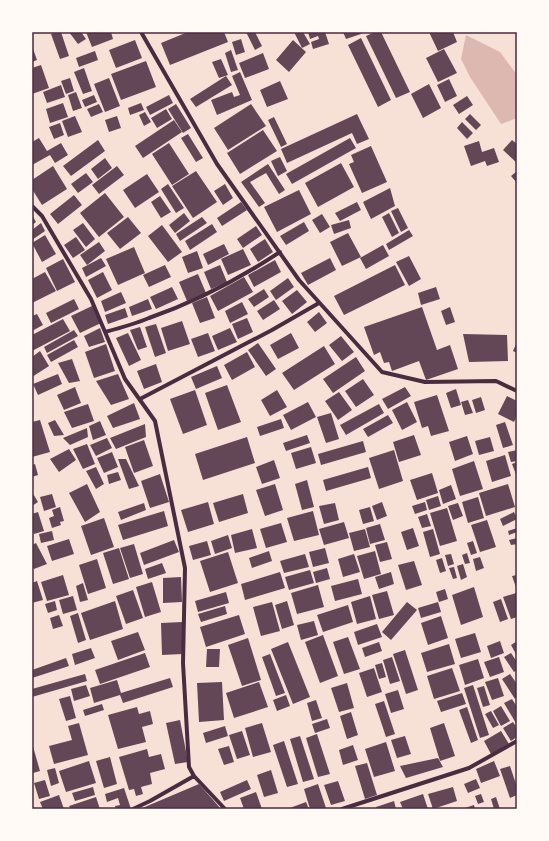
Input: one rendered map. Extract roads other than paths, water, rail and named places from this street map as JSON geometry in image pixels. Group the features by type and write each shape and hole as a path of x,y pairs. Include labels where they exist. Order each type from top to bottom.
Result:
{"street":[{"path":"141,32 217,164 299,280 382,372 425,382 496,381 517,391"},
{"path":"32,206 42,216 91,299 125,380 155,421 185,568 183,663 189,767 194,776 225,809"},
{"path":"105,332 149,318 202,297 241,276 280,252"},
{"path":"140,400 320,303"},
{"path":"342,809 469,768 517,741"},
{"path":"133,809 194,776"}]}
